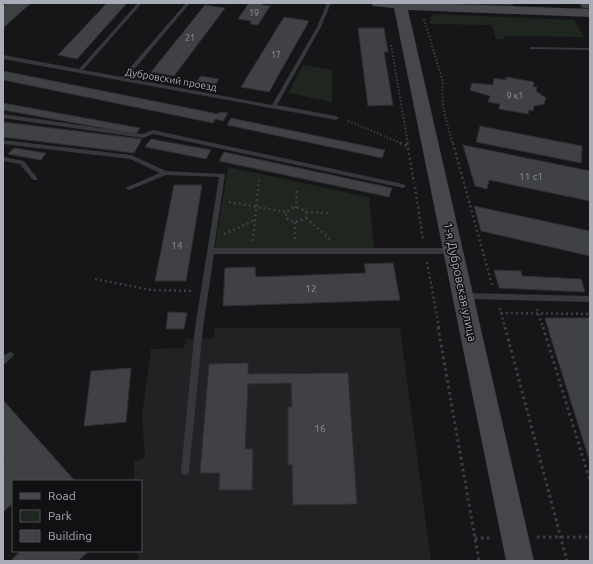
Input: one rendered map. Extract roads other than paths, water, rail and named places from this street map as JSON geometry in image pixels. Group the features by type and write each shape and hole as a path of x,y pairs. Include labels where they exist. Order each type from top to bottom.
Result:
{"main road":[{"path":"378,3 426,7 590,13"},
{"name":"1-я Дубровская улица","path":"400,4 520,561"}],"lane":[{"path":"80,71 140,3"},
{"path":"123,79 188,3"},
{"path":"273,107 319,27 329,3"},
{"path":"532,48 590,49"},
{"name":"Дубровский проезд","path":"3,57 336,118"},
{"path":"3,116 143,136 153,132 403,186"},
{"path":"3,142 130,157 165,173 222,175 199,328 185,471"},
{"path":"3,159 22,162 36,180"},
{"path":"129,188 165,173"},
{"path":"210,251 454,251"},
{"path":"463,296 590,299"},
{"path":"3,361 10,355"}]}
